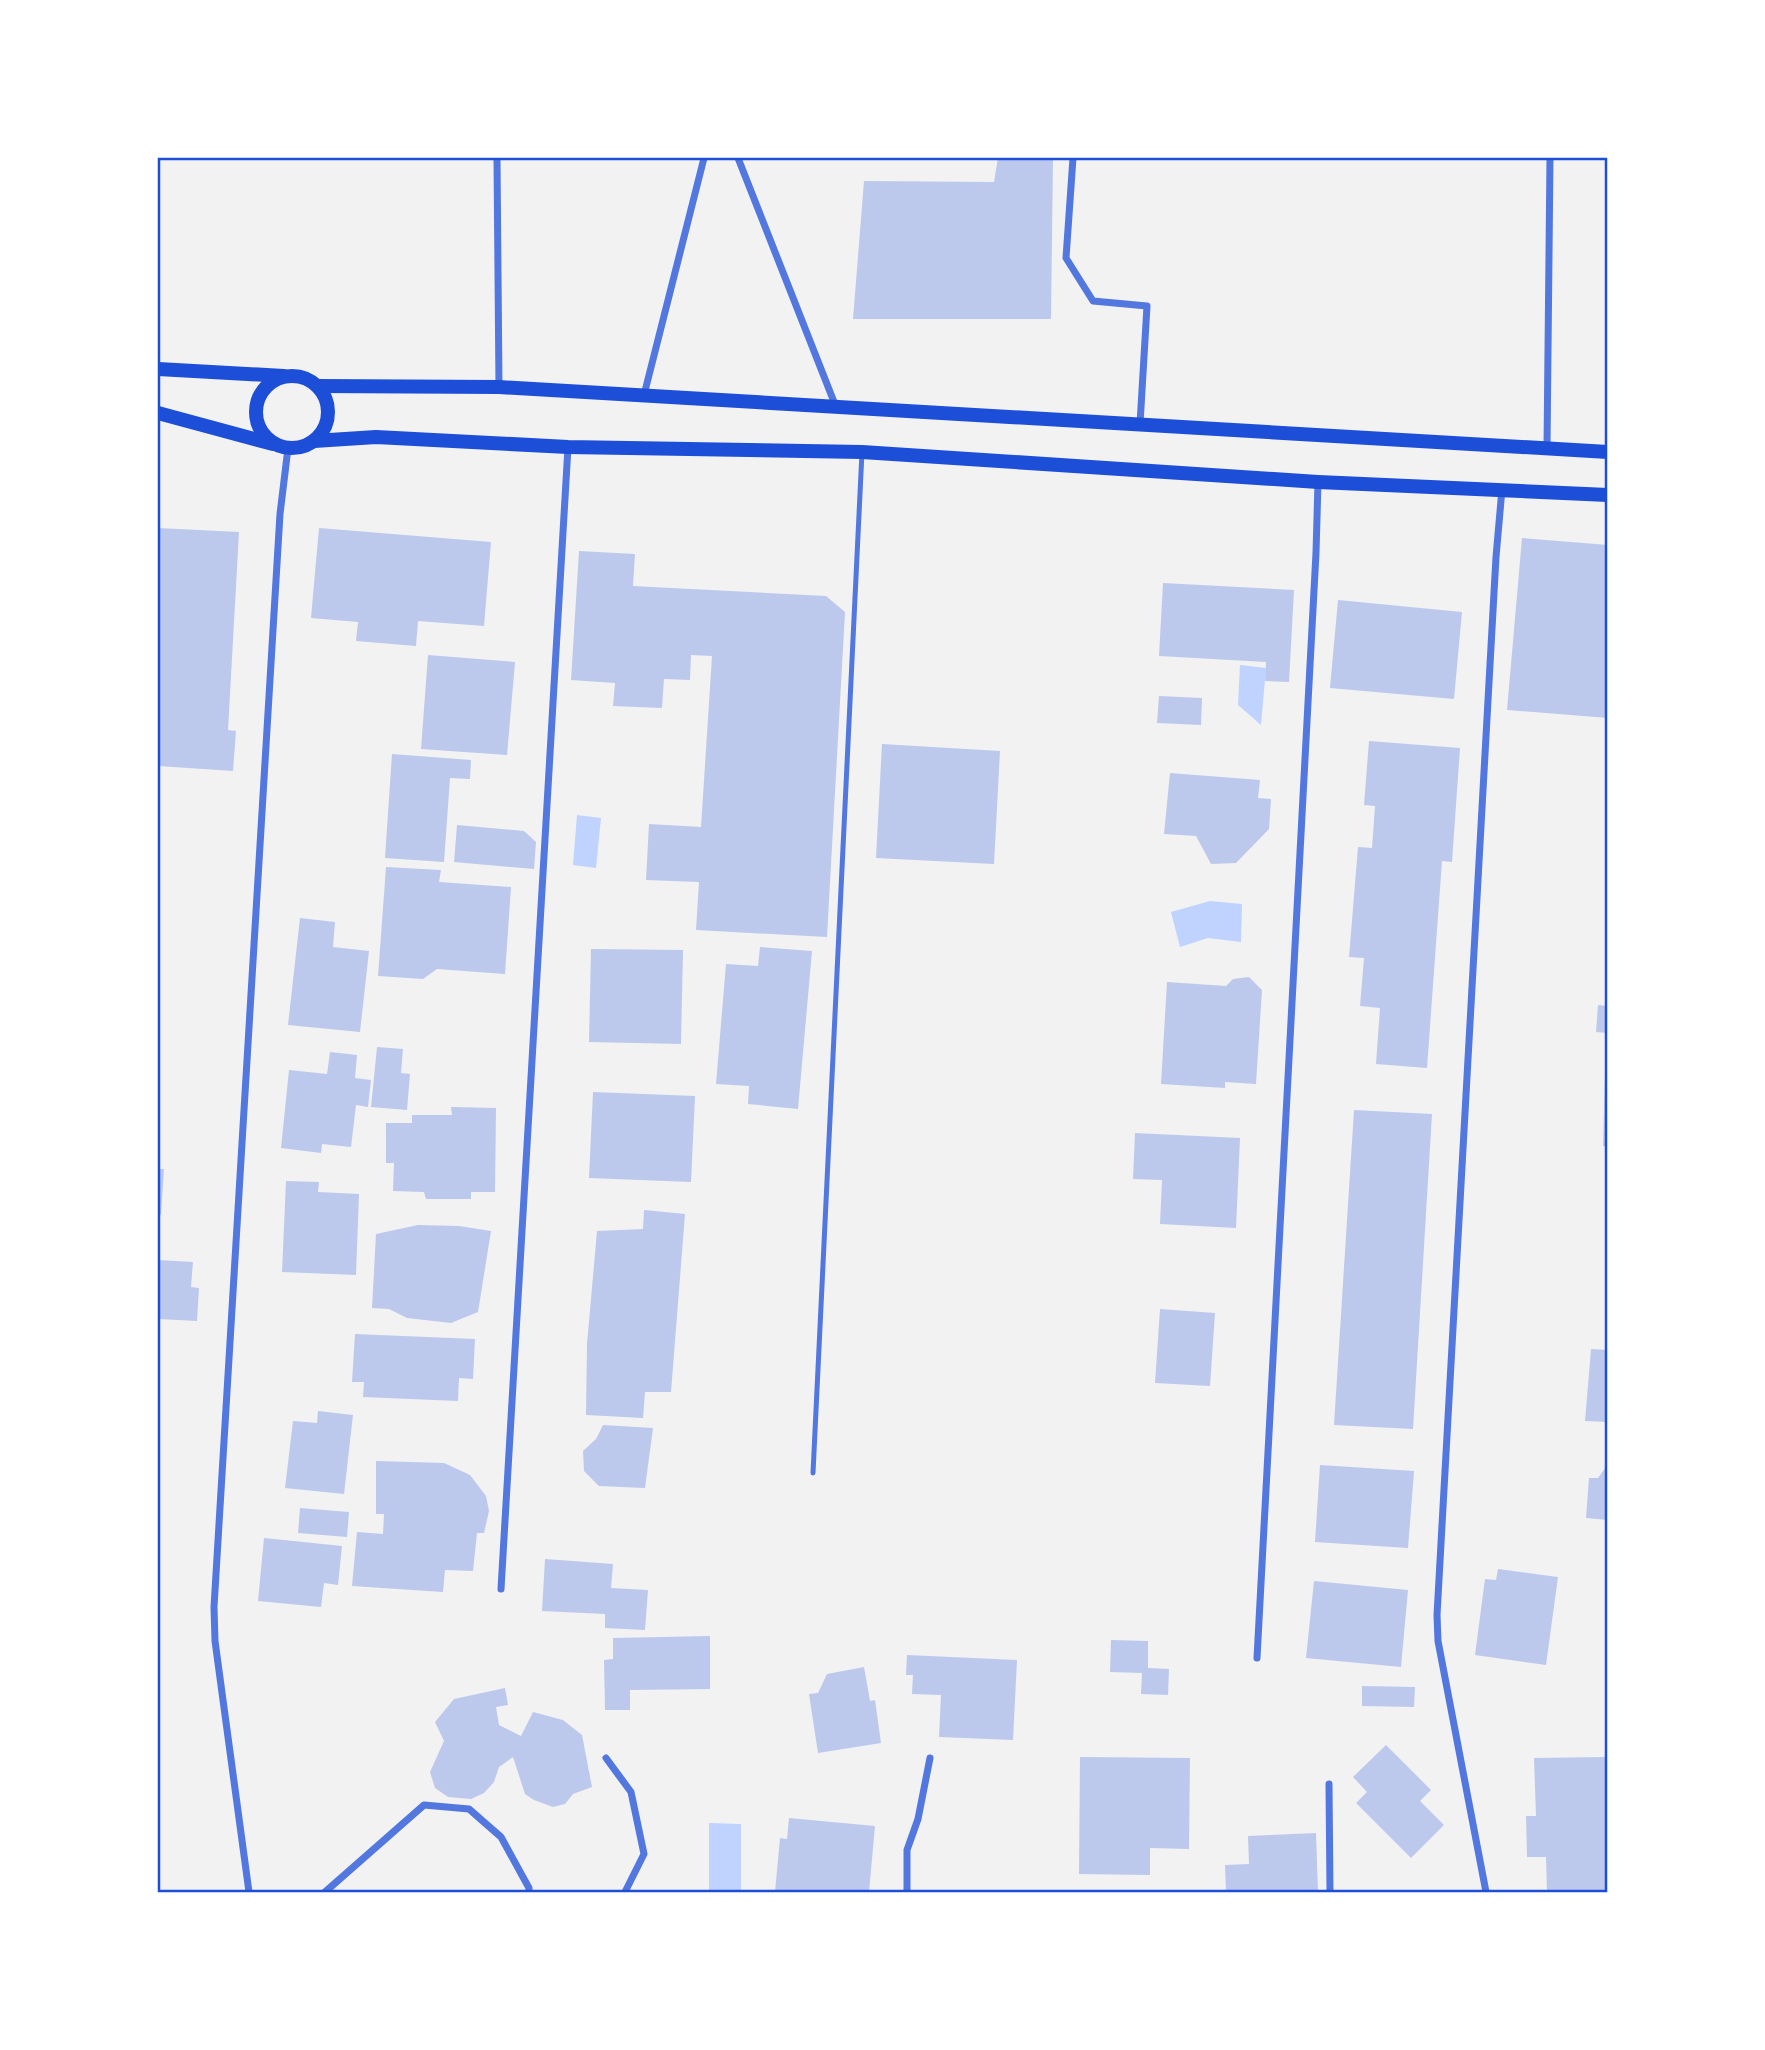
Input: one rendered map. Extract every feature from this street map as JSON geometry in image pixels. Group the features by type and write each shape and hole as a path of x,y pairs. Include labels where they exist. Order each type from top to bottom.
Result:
{"main road":[{"path":"158,369 296,375 309,379 318,386 325,396 328,408 323,432 314,441 303,446 283,446 158,413"},
{"path":"283,446 268,439 261,430 256,419 256,408 265,387 285,376"},
{"path":"318,386 499,387 1608,452"},
{"path":"314,441 376,437 568,447 862,452 1318,482 1503,488 1608,495"}],"street":[{"path":"497,158 499,387"},
{"path":"644,396 704,158"},
{"path":"738,158 836,407"},
{"path":"1073,158 1066,258 1093,301 1147,306 1140,425"},
{"path":"1547,448 1550,158"},
{"path":"249,1892 216,1651 214,1607 283,446"},
{"path":"501,1589 568,447"},
{"path":"1257,1658 1316,567 1318,482"},
{"path":"1486,1892 1438,1641 1437,1615 1496,557 1503,488"},
{"path":"606,1758 631,1792 644,1853 625,1892"},
{"path":"908,1892 907,1850 918,1819 930,1758"},
{"path":"1329,1784 1330,1892"},
{"path":"325,1892 425,1805 469,1809 501,1837 529,1892"}],"lane":[{"path":"813,1473 862,452"}],"water":[{"path":"1240,665 1266,668 1261,725 1238,705"},
{"path":"577,815 601,818 596,868 573,865"},
{"path":"1210,901 1242,904 1241,942 1208,938 1180,947 1171,912"},
{"path":"709,1823 741,1824 741,1891 709,1890"}],"building":[{"path":"998,158 1053,158 1051,319 853,319 864,181 994,182"},
{"path":"158,528 239,532 228,730 236,731 233,771 158,766"},
{"path":"319,528 491,542 484,626 418,621 416,646 356,641 358,622 311,618"},
{"path":"1522,538 1608,545 1608,718 1507,710"},
{"path":"579,551 635,554 633,586 826,596 845,612 827,937 696,930 699,882 646,880 649,824 701,827 712,656 691,655 690,680 664,679 662,708 613,706 615,683 571,680"},
{"path":"1163,583 1294,590 1289,682 1265,681 1266,662 1159,656"},
{"path":"1338,600 1462,612 1454,699 1330,688"},
{"path":"428,655 515,662 507,755 421,749"},
{"path":"1159,696 1202,698 1201,725 1157,723"},
{"path":"1369,741 1460,748 1452,862 1442,861 1427,1068 1376,1064 1380,1008 1360,1006 1364,958 1349,957 1358,847 1372,848 1375,806 1364,805"},
{"path":"882,744 1000,751 994,864 876,858"},
{"path":"392,754 471,760 470,779 450,778 444,862 385,858"},
{"path":"1170,773 1260,780 1258,798 1271,799 1269,829 1236,863 1211,864 1196,836 1164,834"},
{"path":"457,825 524,831 536,842 534,869 454,862"},
{"path":"386,867 441,870 439,882 511,887 505,974 437,969 423,979 378,976"},
{"path":"300,918 335,922 333,947 369,951 360,1032 288,1025"},
{"path":"760,947 812,951 798,1109 748,1104 749,1086 716,1084 726,964 758,966"},
{"path":"591,949 683,950 681,1044 589,1042"},
{"path":"1249,977 1262,990 1256,1084 1225,1082 1225,1088 1161,1084 1167,982 1226,986 1233,979"},
{"path":"1598,1005 1608,1006 1608,1033 1596,1032"},
{"path":"377,1047 403,1049 401,1073 410,1074 407,1110 371,1107"},
{"path":"330,1052 357,1055 355,1078 371,1080 368,1107 356,1105 351,1147 322,1144 321,1153 281,1148 289,1070 327,1074"},
{"path":"1605,1077 1608,1077 1608,1147 1603,1146"},
{"path":"593,1092 695,1096 691,1182 589,1178"},
{"path":"451,1107 496,1108 495,1192 471,1192 471,1199 426,1199 424,1192 393,1191 394,1163 386,1163 386,1123 412,1123 412,1115 452,1115"},
{"path":"1354,1110 1432,1114 1413,1429 1334,1425"},
{"path":"1135,1133 1240,1138 1236,1228 1160,1224 1162,1180 1133,1179"},
{"path":"158,1169 164,1169 161,1215 158,1214"},
{"path":"286,1181 319,1182 318,1192 359,1194 356,1275 282,1272"},
{"path":"644,1210 685,1214 671,1392 645,1392 643,1418 586,1415 587,1344 597,1231 643,1229"},
{"path":"418,1225 459,1226 491,1231 478,1312 451,1323 407,1318 389,1309 372,1308 376,1234"},
{"path":"158,1260 193,1262 191,1287 199,1288 197,1321 158,1319"},
{"path":"1160,1309 1215,1313 1210,1386 1155,1383"},
{"path":"355,1334 475,1339 473,1379 459,1378 458,1401 363,1397 364,1382 352,1382"},
{"path":"1591,1349 1608,1350 1608,1422 1585,1421"},
{"path":"318,1411 353,1415 344,1494 285,1488 293,1421 317,1423"},
{"path":"603,1425 653,1428 645,1488 599,1486 584,1471 583,1451 596,1439"},
{"path":"376,1461 444,1463 470,1475 486,1496 489,1511 484,1533 477,1533 473,1571 445,1570 443,1592 352,1586 357,1532 383,1534 384,1514 376,1514"},
{"path":"1608,1464 1608,1520 1586,1518 1589,1478 1598,1478"},
{"path":"1320,1465 1414,1471 1408,1548 1315,1542"},
{"path":"300,1508 349,1512 347,1537 298,1533"},
{"path":"264,1538 342,1546 338,1585 324,1583 321,1607 258,1601"},
{"path":"545,1559 613,1564 611,1588 648,1590 645,1630 605,1628 605,1614 542,1611"},
{"path":"1498,1569 1558,1577 1546,1665 1475,1655 1485,1579 1496,1580"},
{"path":"1314,1581 1408,1590 1401,1667 1306,1658"},
{"path":"710,1636 710,1689 630,1690 630,1710 605,1710 604,1660 613,1659 613,1638"},
{"path":"1111,1640 1148,1641 1148,1668 1169,1669 1168,1695 1141,1694 1142,1673 1110,1672"},
{"path":"907,1655 1017,1660 1013,1740 939,1737 941,1695 912,1694 913,1675 906,1675"},
{"path":"864,1667 870,1701 875,1700 881,1743 818,1753 809,1694 818,1693 827,1674"},
{"path":"1362,1686 1415,1687 1414,1707 1362,1706"},
{"path":"505,1688 508,1705 496,1707 499,1725 521,1736 533,1712 563,1720 582,1735 592,1787 573,1794 565,1804 553,1807 534,1800 525,1794 513,1757 499,1767 494,1782 484,1793 471,1799 448,1797 435,1788 430,1772 444,1741 435,1722 454,1699"},
{"path":"1386,1745 1431,1790 1420,1801 1444,1825 1411,1858 1356,1803 1367,1792 1353,1777"},
{"path":"1080,1757 1190,1758 1189,1849 1150,1848 1150,1875 1079,1874"},
{"path":"1608,1757 1608,1892 1547,1892 1546,1857 1527,1857 1526,1816 1536,1816 1534,1758"},
{"path":"789,1818 875,1826 869,1892 775,1892 780,1838 787,1839"},
{"path":"1316,1833 1318,1892 1226,1892 1225,1865 1249,1864 1248,1836"}]}
